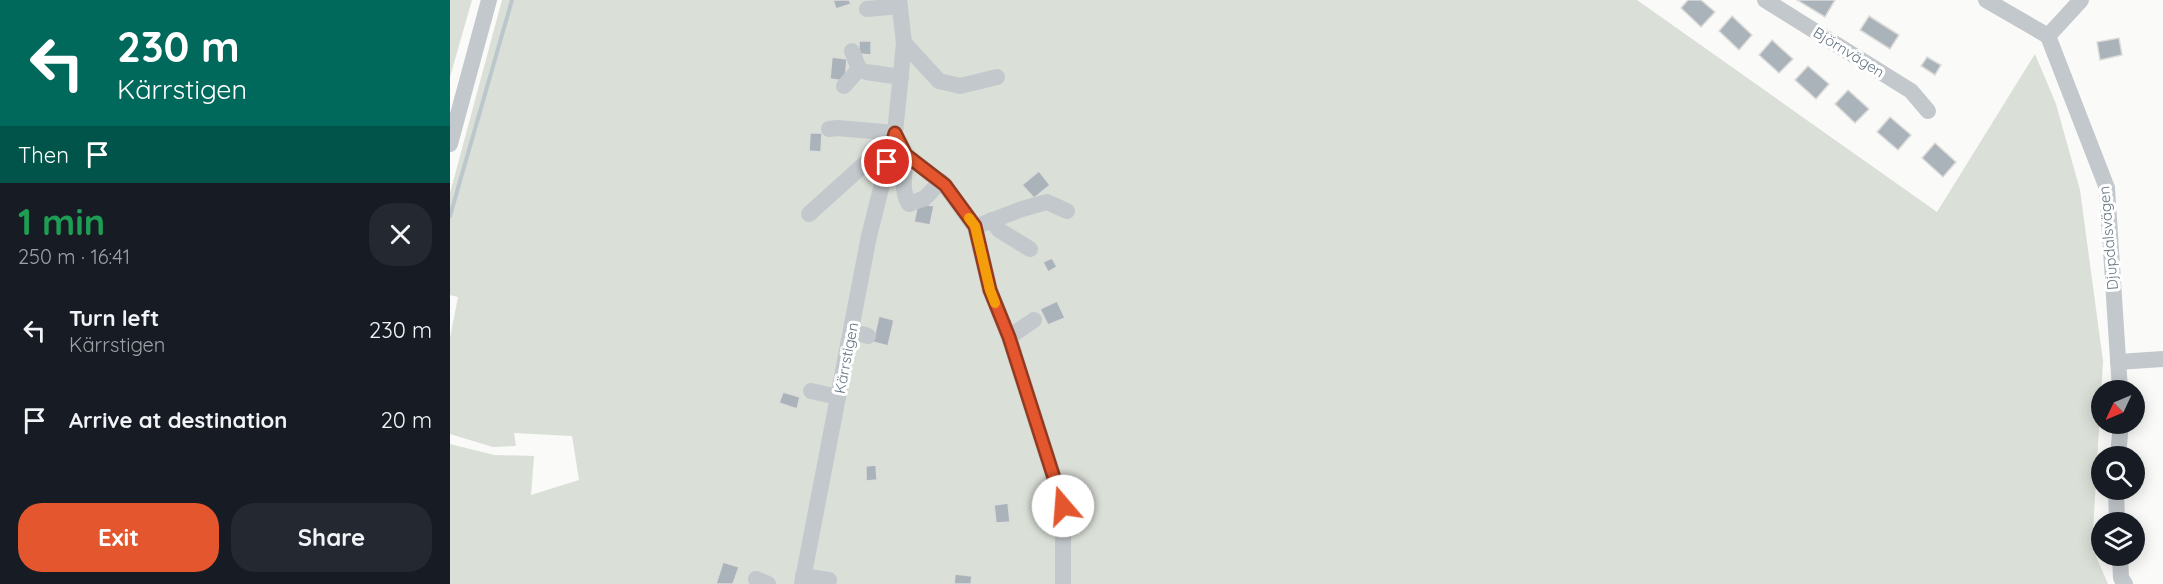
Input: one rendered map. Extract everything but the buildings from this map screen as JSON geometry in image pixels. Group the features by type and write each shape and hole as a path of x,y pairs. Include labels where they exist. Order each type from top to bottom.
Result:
{"street":[{"path":"450,144 489,0"},
{"name":"Björnvägen","path":"1765,0 1911,91 1928,111"},
{"path":"1986,0 2049,36 2081,0"},
{"path":"867,9 899,3"},
{"name":"Kärrstigen","path":"803,580 869,236 895,133 904,43 899,3"},
{"name":"Djupdalsvägen","path":"2049,36 2106,188 2119,380"},
{"path":"904,43 939,81 960,86 997,77"},
{"path":"852,51 859,69 901,77"},
{"path":"844,86 859,69"},
{"path":"829,129 895,133 906,155 941,181 975,226 990,290 1009,337 1063,506 1060,583"},
{"path":"906,155 904,188 909,204 925,198 941,181"},
{"path":"809,214 870,159 887,162"},
{"path":"975,226 1022,208 1047,202 1067,211"},
{"path":"992,220 999,230 1030,249"},
{"path":"1009,337 1034,320"},
{"path":"851,330 868,336"},
{"path":"2118,362 2163,359"},
{"path":"811,391 838,398"},
{"path":"2120,566 2121,578 2125,584"},
{"path":"803,580 829,580"}],"shaded area":[{"path":"450,0 472,0 450,77"},
{"path":"502,0 1637,0 1937,212 2035,54 2056,104 2080,190 2103,361 2102,380 2091,380 2091,434 2099,434 2098,446 2091,446 2091,500 2095,500 2094,512 2091,512 2091,566 2100,566 2108,584 450,584 450,444 494,455 534,456 531,495 579,480 572,436 514,433 516,446 493,447 450,434 450,338 458,297 450,295 450,193"}],"waterway":[{"path":"450,216 512,0"}],"slow traffic":[{"path":"969,218 975,226 995,303"}],"route":[{"path":"887,162 895,133 906,155 945,185 975,226 990,290 1009,337 1063,506"}]}
